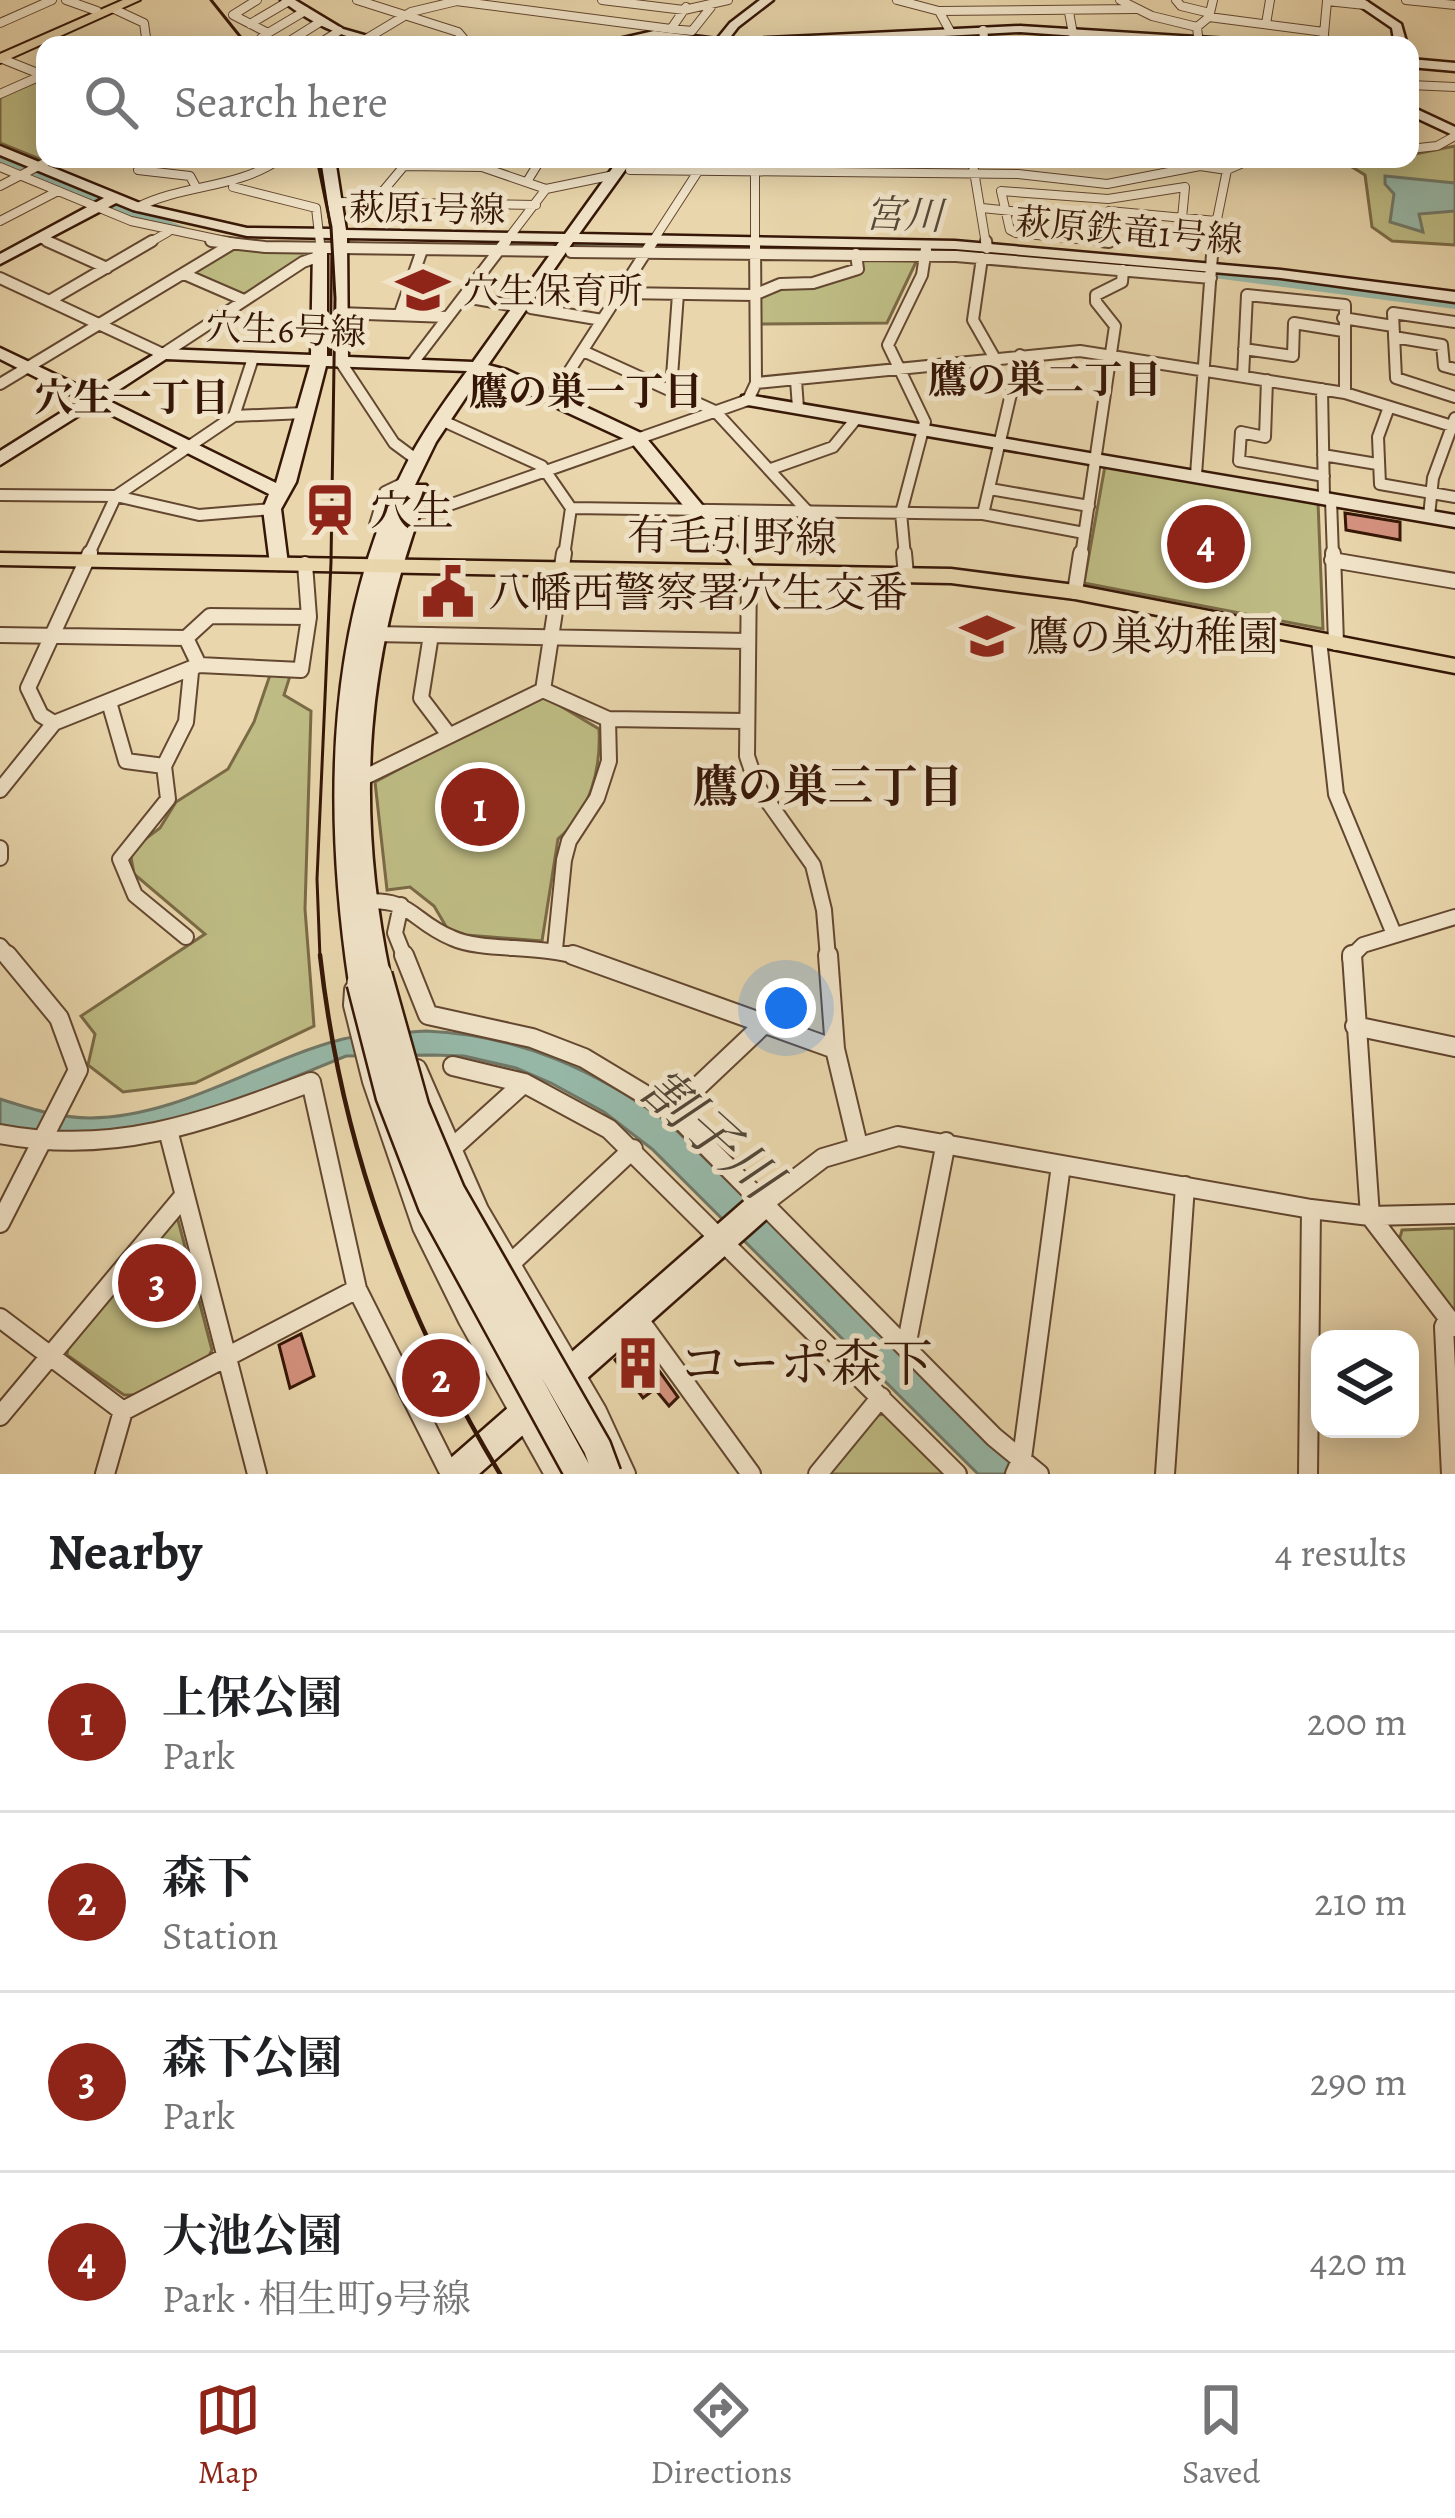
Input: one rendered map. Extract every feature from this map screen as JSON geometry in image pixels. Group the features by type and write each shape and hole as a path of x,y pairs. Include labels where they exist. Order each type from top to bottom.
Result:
{"highway":[{"path":"45,36 97,11 134,0"},
{"path":"47,36 118,4"},
{"path":"1,57 36,40"},
{"path":"1,57 36,41"}],"main road":[{"name":"有毛引野線","path":"0,559 951,576 1076,592 1455,666"}],"street":[{"path":"0,22 52,0"},
{"path":"66,0 97,11"},
{"path":"257,0 233,15 268,33"},
{"path":"250,24 288,0 348,36"},
{"path":"357,0 461,36"},
{"path":"495,6 508,0"},
{"path":"605,0 711,8 728,0"},
{"path":"723,36 763,0"},
{"path":"897,0 939,11 1136,9"},
{"path":"1120,0 1196,36"},
{"path":"1176,0 1209,15 1324,32"},
{"path":"1198,36 1213,0"},
{"path":"1266,24 1270,0"},
{"path":"1324,36 1324,0 1361,2 1397,26 1399,36"},
{"path":"1406,0 1455,4"},
{"path":"370,36 402,16 459,1 692,31 711,8"},
{"path":"118,4 144,22 146,36"},
{"path":"671,29 686,8"},
{"path":"264,36 305,11"},
{"path":"939,11 950,31"},
{"path":"1069,12 1074,36"},
{"path":"299,36 320,22"},
{"path":"860,36 983,30 1051,36"},
{"path":"983,30 984,36"},
{"path":"330,36 338,31"},
{"path":"1,57 36,72"},
{"path":"1419,64 1455,67"},
{"path":"0,94 36,78"},
{"path":"1419,86 1455,87"},
{"path":"1419,111 1455,121"},
{"path":"1419,113 1455,134 1437,146 1419,147"},
{"name":"萩原1号線","path":"0,150 106,203 320,247 340,243 569,246"},
{"path":"0,166 34,168 58,191 106,203 168,232 232,244 320,247"},
{"path":"0,186 34,168"},
{"path":"139,168 190,176 196,179 196,187"},
{"path":"138,207 165,193 248,181 267,168"},
{"path":"330,168 338,202 340,361 394,443 417,460"},
{"path":"373,202 399,168"},
{"path":"489,168 547,189 614,176"},
{"path":"528,180 535,168"},
{"path":"569,246 614,176 625,168"},
{"path":"357,903 373,634 388,535 417,460 628,168"},
{"path":"680,168 1018,174 1107,184 1192,168"},
{"path":"974,168 985,253 973,320 994,357"},
{"path":"1214,168 1232,168"},
{"path":"552,398 699,170"},
{"path":"1196,475 1210,272 1227,170"},
{"path":"752,392 755,172"},
{"path":"1176,172 1185,187 1183,218"},
{"path":"1107,184 1108,210 1109,250 1010,230 1001,190 1006,188 1108,210 1185,187"},
{"path":"227,185 316,208 319,361 287,482 276,501 279,564"},
{"path":"412,364 547,189"},
{"path":"0,221 58,191"},
{"path":"338,202 536,205"},
{"path":"0,260 106,203"},
{"path":"982,208 1108,210 1216,221"},
{"path":"49,301 168,232"},
{"path":"0,383 247,232"},
{"path":"40,238 106,268"},
{"path":"340,243 422,250 504,245"},
{"name":"萩原鉄竜1号線","path":"569,246 985,253 1109,250 1210,272 1455,297"},
{"path":"756,246 856,254 926,249 923,278 888,344 925,430 901,513 906,575"},
{"path":"0,278 164,354 320,247"},
{"path":"400,313 422,250"},
{"path":"985,253 1123,270 1210,272"},
{"path":"620,293 754,295 780,284 813,283 858,269 856,254"},
{"path":"1076,592 1113,356 1115,326 1096,302 1096,295 1122,282 1123,270"},
{"path":"184,274 244,300"},
{"path":"670,390 678,294"},
{"path":"1243,376 1247,295 1345,305 1345,393"},
{"path":"465,297 602,320"},
{"path":"339,313 448,317"},
{"path":"1455,322 1393,313 1396,378 1455,397"},
{"path":"1244,349 1293,356 1294,323 1343,325 1442,345 1444,366 1455,369"},
{"path":"583,351 715,411 808,512"},
{"path":"411,512 432,511 715,411 752,392 796,380 1080,351 1345,393 1453,422 1428,493 1429,516"},
{"path":"0,353 190,446 276,501"},
{"name":"穴生6号線","path":"0,459 164,354 484,368"},
{"path":"983,514 1020,355"},
{"path":"234,416 253,358"},
{"path":"484,368 638,438 749,572 747,756 757,785 813,865 824,910 835,1049 857,1142"},
{"path":"796,380 798,408"},
{"path":"1267,380 1265,437 1241,432 1239,461 1324,476"},
{"path":"1322,389 1332,560 1328,641 1336,794 1394,934"},
{"path":"752,392 798,408 856,419 1455,521"},
{"path":"1389,406 1378,437 1380,484 1455,497"},
{"path":"54,723 40,716 28,688 116,496 234,416 304,413"},
{"path":"771,469 833,447 856,419"},
{"path":"447,422 544,469 571,508 543,690"},
{"path":"447,422 359,623 344,792 357,903 382,1069 430,1202 578,1474"},
{"path":"1323,455 1377,464"},
{"path":"990,489 1090,506"},
{"path":"0,495 116,496 199,515 276,501"},
{"path":"571,508 983,514 1084,533"},
{"path":"1332,560 1455,581"},
{"path":"0,790 54,723 195,668 301,670 309,617 305,564"},
{"path":"0,635 186,638 210,616 309,617"},
{"path":"373,634 747,641"},
{"path":"431,635 421,698 449,735"},
{"path":"186,638 195,668 186,722 164,766 168,799 120,859 123,882 145,906 186,937"},
{"path":"362,779 543,690 608,719 745,721"},
{"path":"109,702 125,760 164,766"},
{"path":"555,950 564,860 569,841 597,798 609,760 608,719"},
{"path":"0,848 0,858"},
{"path":"357,903 392,899 454,940 555,950 835,1049"},
{"path":"400,904 395,933 428,1015 532,1038 584,1058 671,1111 1024,1468"},
{"path":"1451,1474 1444,1327 1452,1323 1370,1216 1350,957 1364,945 1455,916"},
{"path":"0,946 7,965 62,1019 76,1043 78,1070 0,1223"},
{"path":"367,966 390,977 414,1061 450,1150 509,1265 574,1370 626,1474"},
{"path":"367,966 352,1005 378,1113 456,1298 554,1474"},
{"path":"367,966 415,1107 451,1192 597,1448 607,1474"},
{"path":"671,1111 764,1024"},
{"path":"1355,1026 1455,1047"},
{"path":"453,1066 524,1083 609,1129 633,1148 726,1234 956,1474"},
{"path":"0,1134 89,1146 169,1135 311,1082 357,1289 458,1472 799,1169 857,1142 898,1136 946,1142 1311,1209 1370,1216 1455,1214"},
{"path":"450,1150 524,1083"},
{"path":"169,1135 257,1474"},
{"path":"906,1347 946,1142"},
{"path":"509,1265 633,1148"},
{"path":"1024,1468 1061,1165"},
{"path":"1165,1474 1185,1186"},
{"path":"0,1416 183,1197"},
{"path":"1308,1474 1311,1209"},
{"path":"105,1474 123,1411 357,1289"},
{"path":"635,1314 752,1474"},
{"path":"0,1318 123,1411"},
{"path":"818,1474 881,1397"}],"shaded area":[{"path":"36,82 36,158 0,143 0,97"},
{"path":"1455,146 1455,245 1392,241 1372,227 1365,175 1354,168 1419,168 1419,153"},
{"path":"1385,176 1455,183 1455,211 1419,214 1423,232 1390,222 1394,194"},
{"path":"237,247 309,254 245,296 193,273"},
{"path":"862,257 918,258 887,323 759,324 760,296 779,286 861,271"},
{"path":"1105,466 1318,502 1323,629 1084,583"},
{"path":"270,675 290,676 284,695 311,711 305,909 314,1026 195,1083 123,1092 88,1065 95,1034 81,1016 205,934 134,874 131,857 136,846 160,828 176,802 228,769 254,722"},
{"path":"532,698 547,698 599,729 592,788 579,816 558,839 542,941 466,935 447,928 434,906 410,887 387,890 375,782"},
{"path":"426,1031 493,1040 555,1059 614,1088 671,1125 1024,1474 978,1474 652,1149 604,1112 516,1068 464,1056 346,1056 197,1117 62,1138 0,1126 0,1099 67,1116 123,1115 187,1098 343,1039"},
{"path":"171,1219 178,1220 212,1350 208,1358 134,1395 124,1395 67,1355 68,1345"},
{"path":"1455,1228 1455,1313 1399,1241 1402,1230"},
{"path":"886,1414 946,1474 829,1474 878,1415"}],"building":[{"path":"1345,513 1400,522 1400,540 1346,530"},
{"path":"301,1334 314,1376 290,1388 279,1345"},
{"name":"コーポ森下","path":"637,1340 678,1397 669,1406 655,1389 643,1398 615,1360"}],"waterway":[{"name":"宮川","path":"0,159 143,218 188,231"},
{"name":"宮川","path":"481,245 931,249 1121,265"},
{"name":"宮川","path":"1188,271 1455,304"}],"tram line":[{"path":"211,0 240,36"},
{"path":"319,168 331,227 335,298 331,562 317,879 320,958"},
{"path":"320,955 343,1093 381,1225 433,1351 500,1474"}],"place":[{"name":"穴生保育所","path":"423,290"},
{"name":"穴生","path":"330,510"},
{"name":"大池公園","path":"1206,544"},
{"name":"八幡西警察署穴生交番","path":"448,592"},
{"name":"鷹の巣幼稚園","path":"987,636"},
{"name":"上保公園","path":"480,807"},
{"name":"森下公園","path":"157,1283"},
{"name":"コーポ森下","path":"638,1363"},
{"name":"森下","path":"441,1378"}],"district":[{"name":"鷹の巣二丁目","path":"1045,379"},
{"name":"鷹の巣一丁目","path":"586,391"},
{"name":"穴生一丁目","path":"132,397"},
{"name":"鷹の巣三丁目","path":"828,786"}],"water label":[{"name":"割子川","path":"711,1133"}]}
